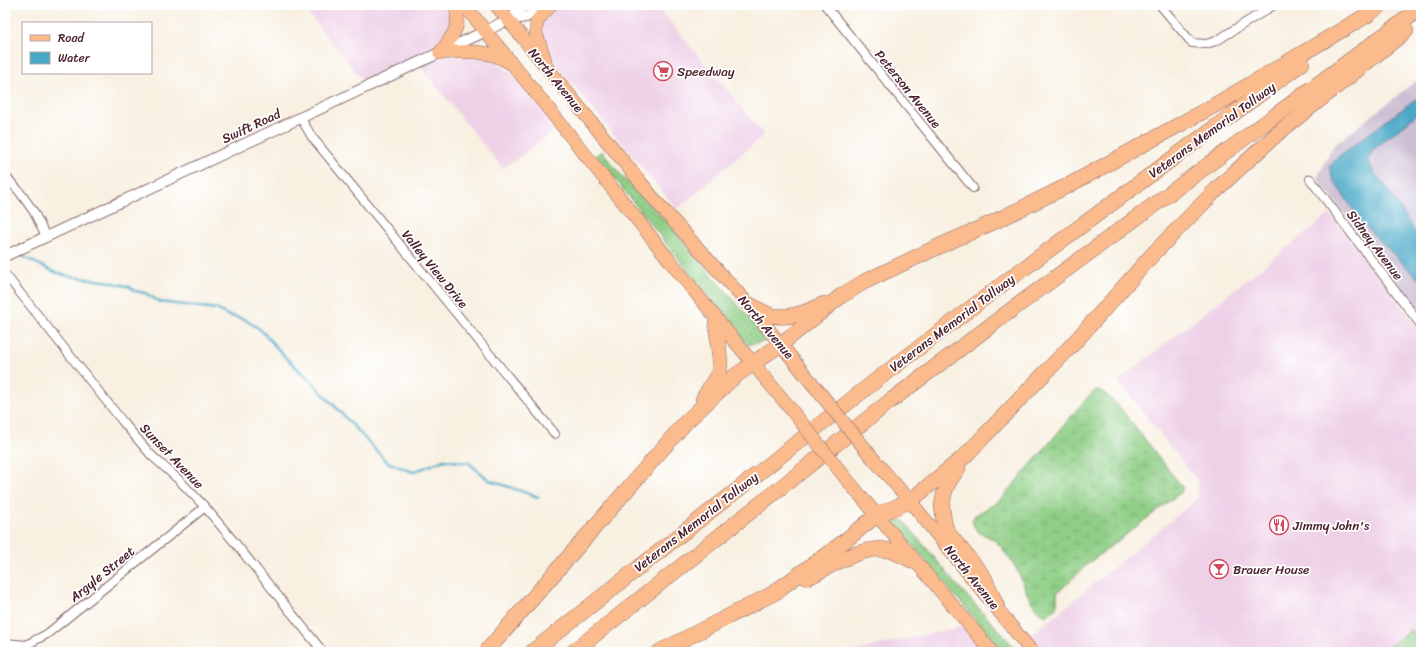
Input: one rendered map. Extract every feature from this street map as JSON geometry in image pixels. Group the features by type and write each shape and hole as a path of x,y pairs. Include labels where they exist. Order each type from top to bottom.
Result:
{"highway":[{"name":"Veterans Memorial Tollway","path":"532,652 880,378 1017,274 1381,5"},
{"name":"Veterans Memorial Tollway","path":"574,652 796,474 902,392 1108,238 1421,8"},
{"path":"748,304 768,314 781,316 795,315 806,312 841,296 864,282 996,221 1071,184 1217,104 1369,14"},
{"path":"772,594 841,544 877,515 910,501 964,457 1074,343 1154,253 1218,188 1278,134 1421,18"},
{"path":"685,423 735,376 754,365 841,296"},
{"path":"486,652 685,423 710,388 719,372 720,362 716,320"},
{"path":"964,457 946,488 942,506 944,523 948,533 984,577 997,607"},
{"path":"659,652 772,594 862,552 886,550 916,562"}],"main road":[{"path":"440,52 458,24 458,16 455,5"},
{"name":"North Avenue","path":"464,5 516,67 716,320 992,652"},
{"name":"North Avenue","path":"496,5 659,205 748,304 997,607 1032,652"},
{"path":"551,5 538,21 536,33 544,59 561,85"},
{"path":"440,52 458,51 490,54 506,60 516,67"}],"street":[{"name":"Swift Road","path":"5,256 486,31 507,20 527,5"},
{"name":"Swift Road","path":"507,20 526,17 551,5"},
{"name":"Peterson Avenue","path":"825,5 973,188"},
{"path":"1160,5 1192,43 1206,44 1216,41 1274,5"},
{"name":"Valley View Drive","path":"300,118 312,137 555,434"},
{"path":"5,176 19,191 34,212 46,237"},
{"name":"Sidney Avenue","path":"1310,179 1421,325"},
{"name":"Sunset Avenue","path":"5,274 123,422 151,455 179,480 205,507 323,652"},
{"name":"Argyle Street","path":"7,644 26,645 47,634 205,507"}],"shaded area":[{"path":"301,5 449,5 451,8 454,26 441,41 366,84"},
{"path":"560,5 656,5 764,135 677,209 551,58 541,38 541,23"},
{"path":"445,55 489,57 511,72 560,126 503,169 420,66"},
{"path":"1421,77 1421,314 1317,178 1333,146"},
{"path":"1330,214 1421,331 1421,652 1039,652 1028,638 1197,499 1198,481 1118,381"},
{"path":"963,626 983,652 850,652"}],"green space":[{"path":"602,151 622,176 667,222 768,341 747,345 596,155"},
{"path":"1096,390 1102,391 1118,405 1183,488 1180,493 1089,563 1057,593 1056,606 1046,616 1040,612 1030,600 1018,571 1002,548 997,542 978,531 972,521 974,516 999,501 1084,401"},
{"path":"903,520 958,586 1019,652 1003,652 1001,650 892,521"},
{"path":"1411,630 1421,642 1421,652 1382,652"}],"water":[{"path":"1421,95 1421,111 1373,150 1368,160 1373,171 1389,191 1421,241 1421,282 1362,223 1333,180 1329,167 1339,156"}],"waterway":[{"path":"22,256 52,271 68,276 110,282 130,287 135,291 145,293 160,302 217,309 227,315 244,319 261,330 284,356 313,383 387,462 413,472 444,460 469,463 489,480 538,497"}],"place":[{"name":"Speedway","path":"663,71"},
{"name":"Jimmy John's","path":"1279,525"},
{"name":"Brauer House","path":"1219,569"}]}
